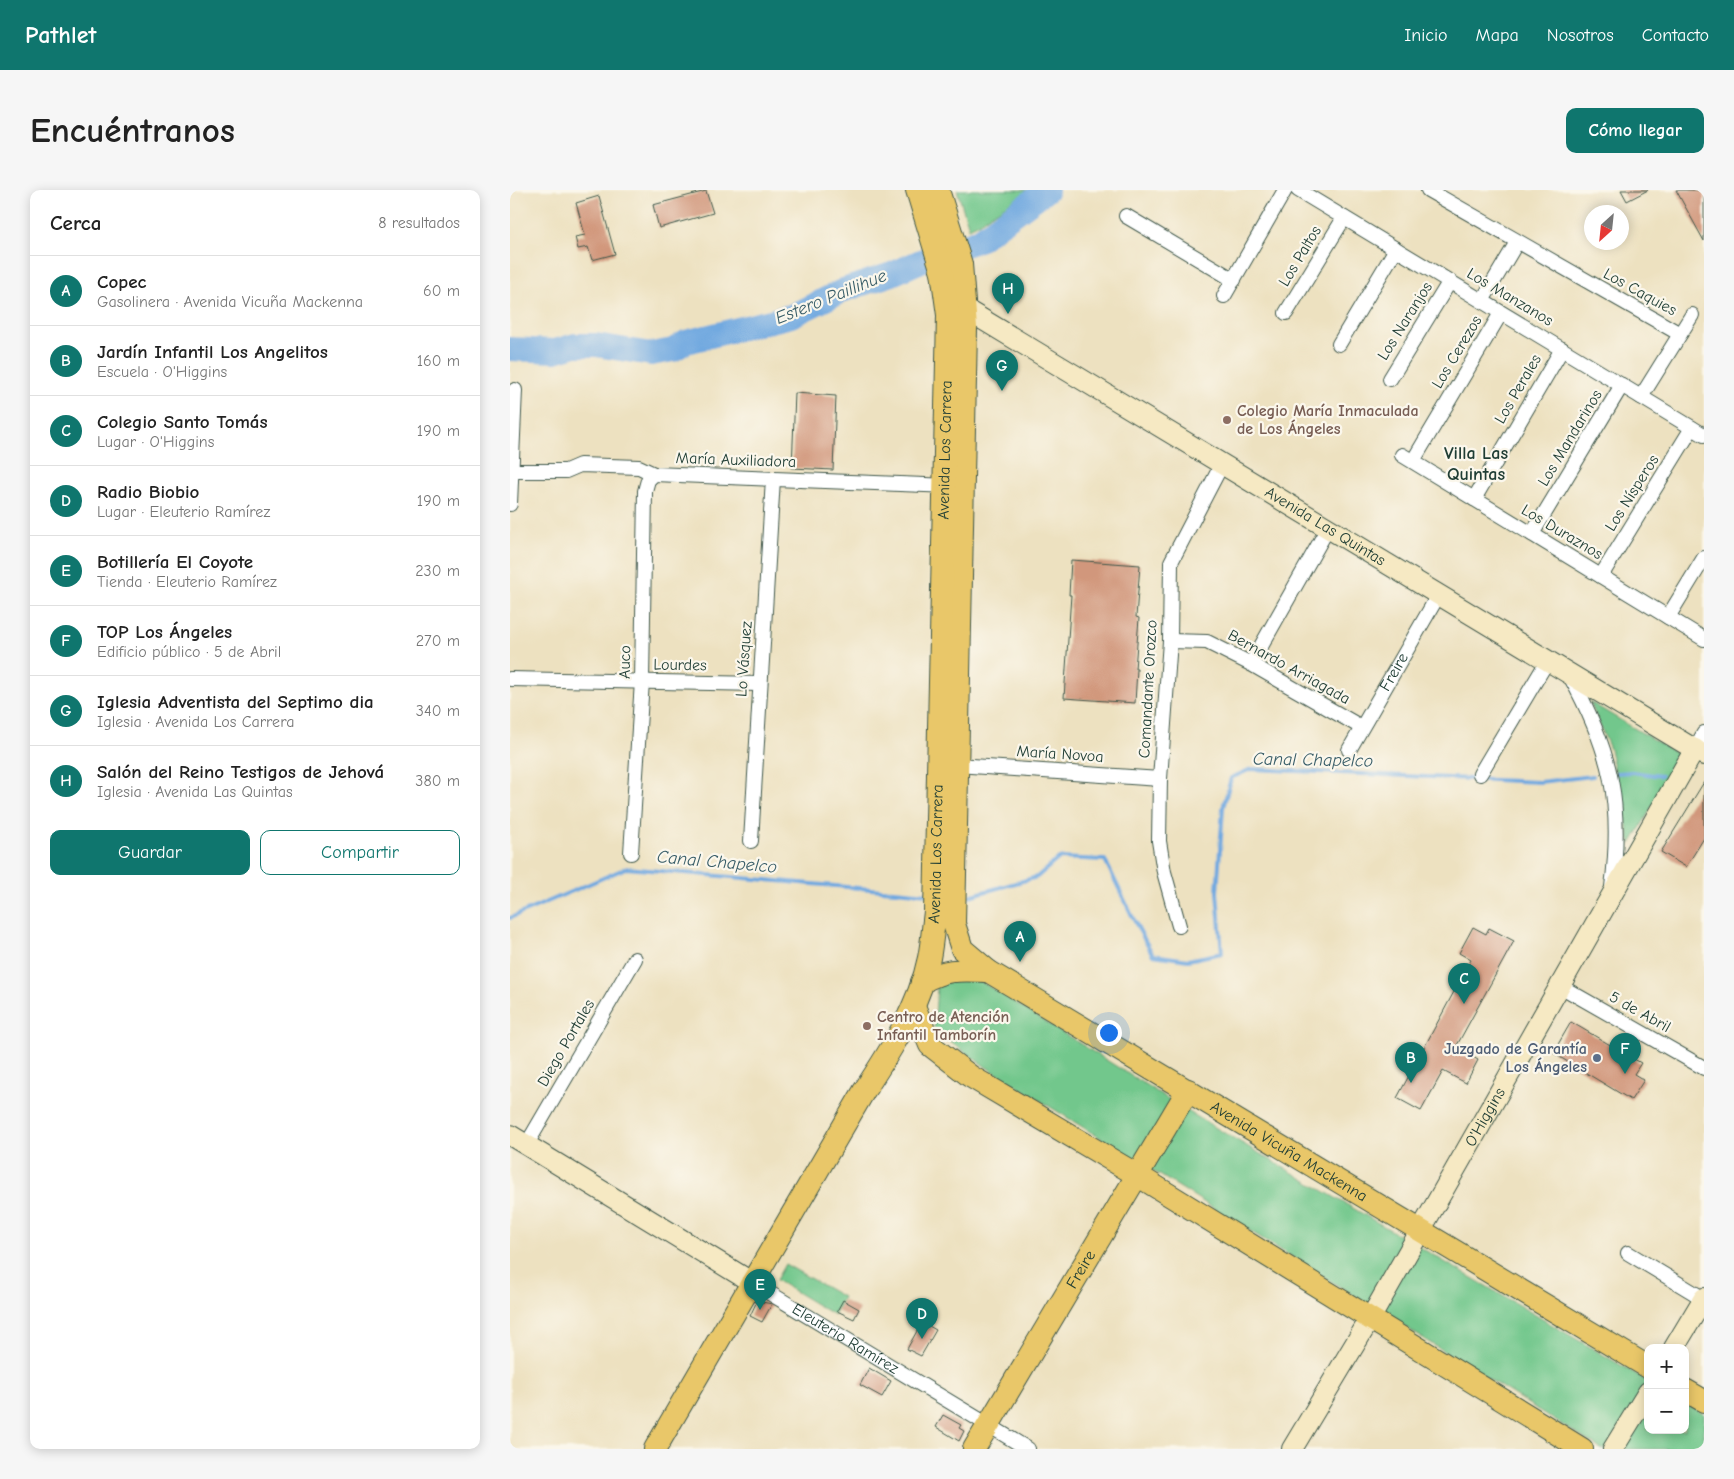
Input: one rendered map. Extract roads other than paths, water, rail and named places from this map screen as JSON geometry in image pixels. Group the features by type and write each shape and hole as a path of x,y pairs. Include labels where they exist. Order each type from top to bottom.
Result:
{"main road":[{"name":"Avenida Los Carrera","path":"917,190 940,229"},
{"name":"Avenida Los Carrera","path":"655,1449 864,1091 893,1048 914,1006 929,958 935,912 954,487 966,309 951,268 940,229 938,190"},
{"name":"Avenida Los Carrera","path":"951,268 946,297 954,487 958,765 954,924 962,949 988,971"},
{"name":"Avenida Vicuña Mackenna","path":"922,982 943,972 955,970 988,971 1644,1365"},
{"path":"914,1006 930,1045 970,1076 1137,1175 1582,1449"},
{"name":"Freire","path":"974,1449 1188,1090"},
{"path":"1689,1392 1704,1401"}],"street":[{"path":"1224,296 1285,190"},
{"name":"Los Manzanos","path":"1298,190 1701,432"},
{"name":"Los Caquies","path":"1428,190 1680,334"},
{"path":"1126,216 1234,280"},
{"name":"Los Paltos","path":"1286,313 1344,218"},
{"path":"1482,301 1517,242"},
{"path":"1340,344 1396,249"},
{"name":"Los Naranjos","path":"1390,379 1450,281"},
{"name":"Avenida Las Quintas","path":"946,297 1569,673 1701,746"},
{"name":"Los Cerezos","path":"1407,458 1501,313"},
{"path":"1641,397 1692,315"},
{"name":"Los Perales","path":"1474,499 1562,349"},
{"name":"Los Mandarinos","path":"1532,534 1622,385"},
{"path":"510,504 515,390"},
{"name":"Los Nísperos","path":"1601,576 1701,432"},
{"name":"Los Duraznos","path":"1407,458 1704,639"},
{"name":"Comandante Orozco","path":"1179,926 1164,872 1159,841 1160,779 1170,641 1171,562 1222,464"},
{"name":"María Auxiliadora","path":"510,471 566,471 580,465 639,467 654,474 954,487"},
{"name":"Auco","path":"631,853 642,681 645,491 648,480 654,474"},
{"name":"Lo Vásquez","path":"751,841 774,479"},
{"path":"1251,664 1328,528"},
{"path":"1668,617 1704,558"},
{"name":"Freire","path":"1349,750 1439,594"},
{"name":"Bernardo Arriagada","path":"1170,641 1207,642 1251,664 1361,727"},
{"path":"1480,774 1548,660"},
{"path":"1569,673 1595,725 1605,752 1612,780 1617,837 1611,895"},
{"name":"Lourdes","path":"510,679 760,684"},
{"name":"O'Higgins","path":"1292,1449 1370,1319 1611,895 1701,746"},
{"name":"María Novoa","path":"958,765 1160,779"},
{"name":"Diego Portales","path":"518,1139 635,959"},
{"name":"5 de Abril","path":"1560,986 1704,1068"},
{"name":"Eleuterio Ramírez","path":"518,1139 1028,1449"},
{"path":"1628,1253 1704,1298 1676,1344"},
{"path":"1613,1449 1644,1399"}],"waterway":[{"name":"Estero Paillihue","path":"510,349 555,351 575,345 596,345 651,354 673,350 686,342 791,316 844,290 892,274 923,260 979,240 1047,190"},
{"name":"Canal Chapelco","path":"969,896 1037,877 1059,858 1105,860 1153,955 1188,960 1222,953 1217,892 1223,808 1231,778 1251,769 1539,782 1593,776"},
{"name":"Canal Chapelco","path":"1616,773 1632,772 1661,776"},
{"name":"Canal Chapelco","path":"510,918 626,868 929,894"}],"place":[{"name":"Salón del Reino Testigos de Jehová","path":"1008,314"},
{"name":"Iglesia Adventista del Septimo dia","path":"1002,391"},
{"name":"Colegio María Inmaculada de Los Ángeles","path":"1227,420"},
{"name":"Copec","path":"1020,962"},
{"name":"Colegio Santo Tomás","path":"1464,1004"},
{"name":"Centro de Atención Infantil Tamborín","path":"867,1026"},
{"name":"Juzgado de Garantía Los Ángeles","path":"1597,1058"},
{"name":"TOP Los Ángeles","path":"1625,1074"},
{"name":"Jardín Infantil Los Angelitos","path":"1411,1083"},
{"name":"Botillería El Coyote","path":"760,1310"},
{"name":"Radio Biobio","path":"922,1339"}],"district":[{"name":"Villa Las Quintas","path":"1476,463"}]}
